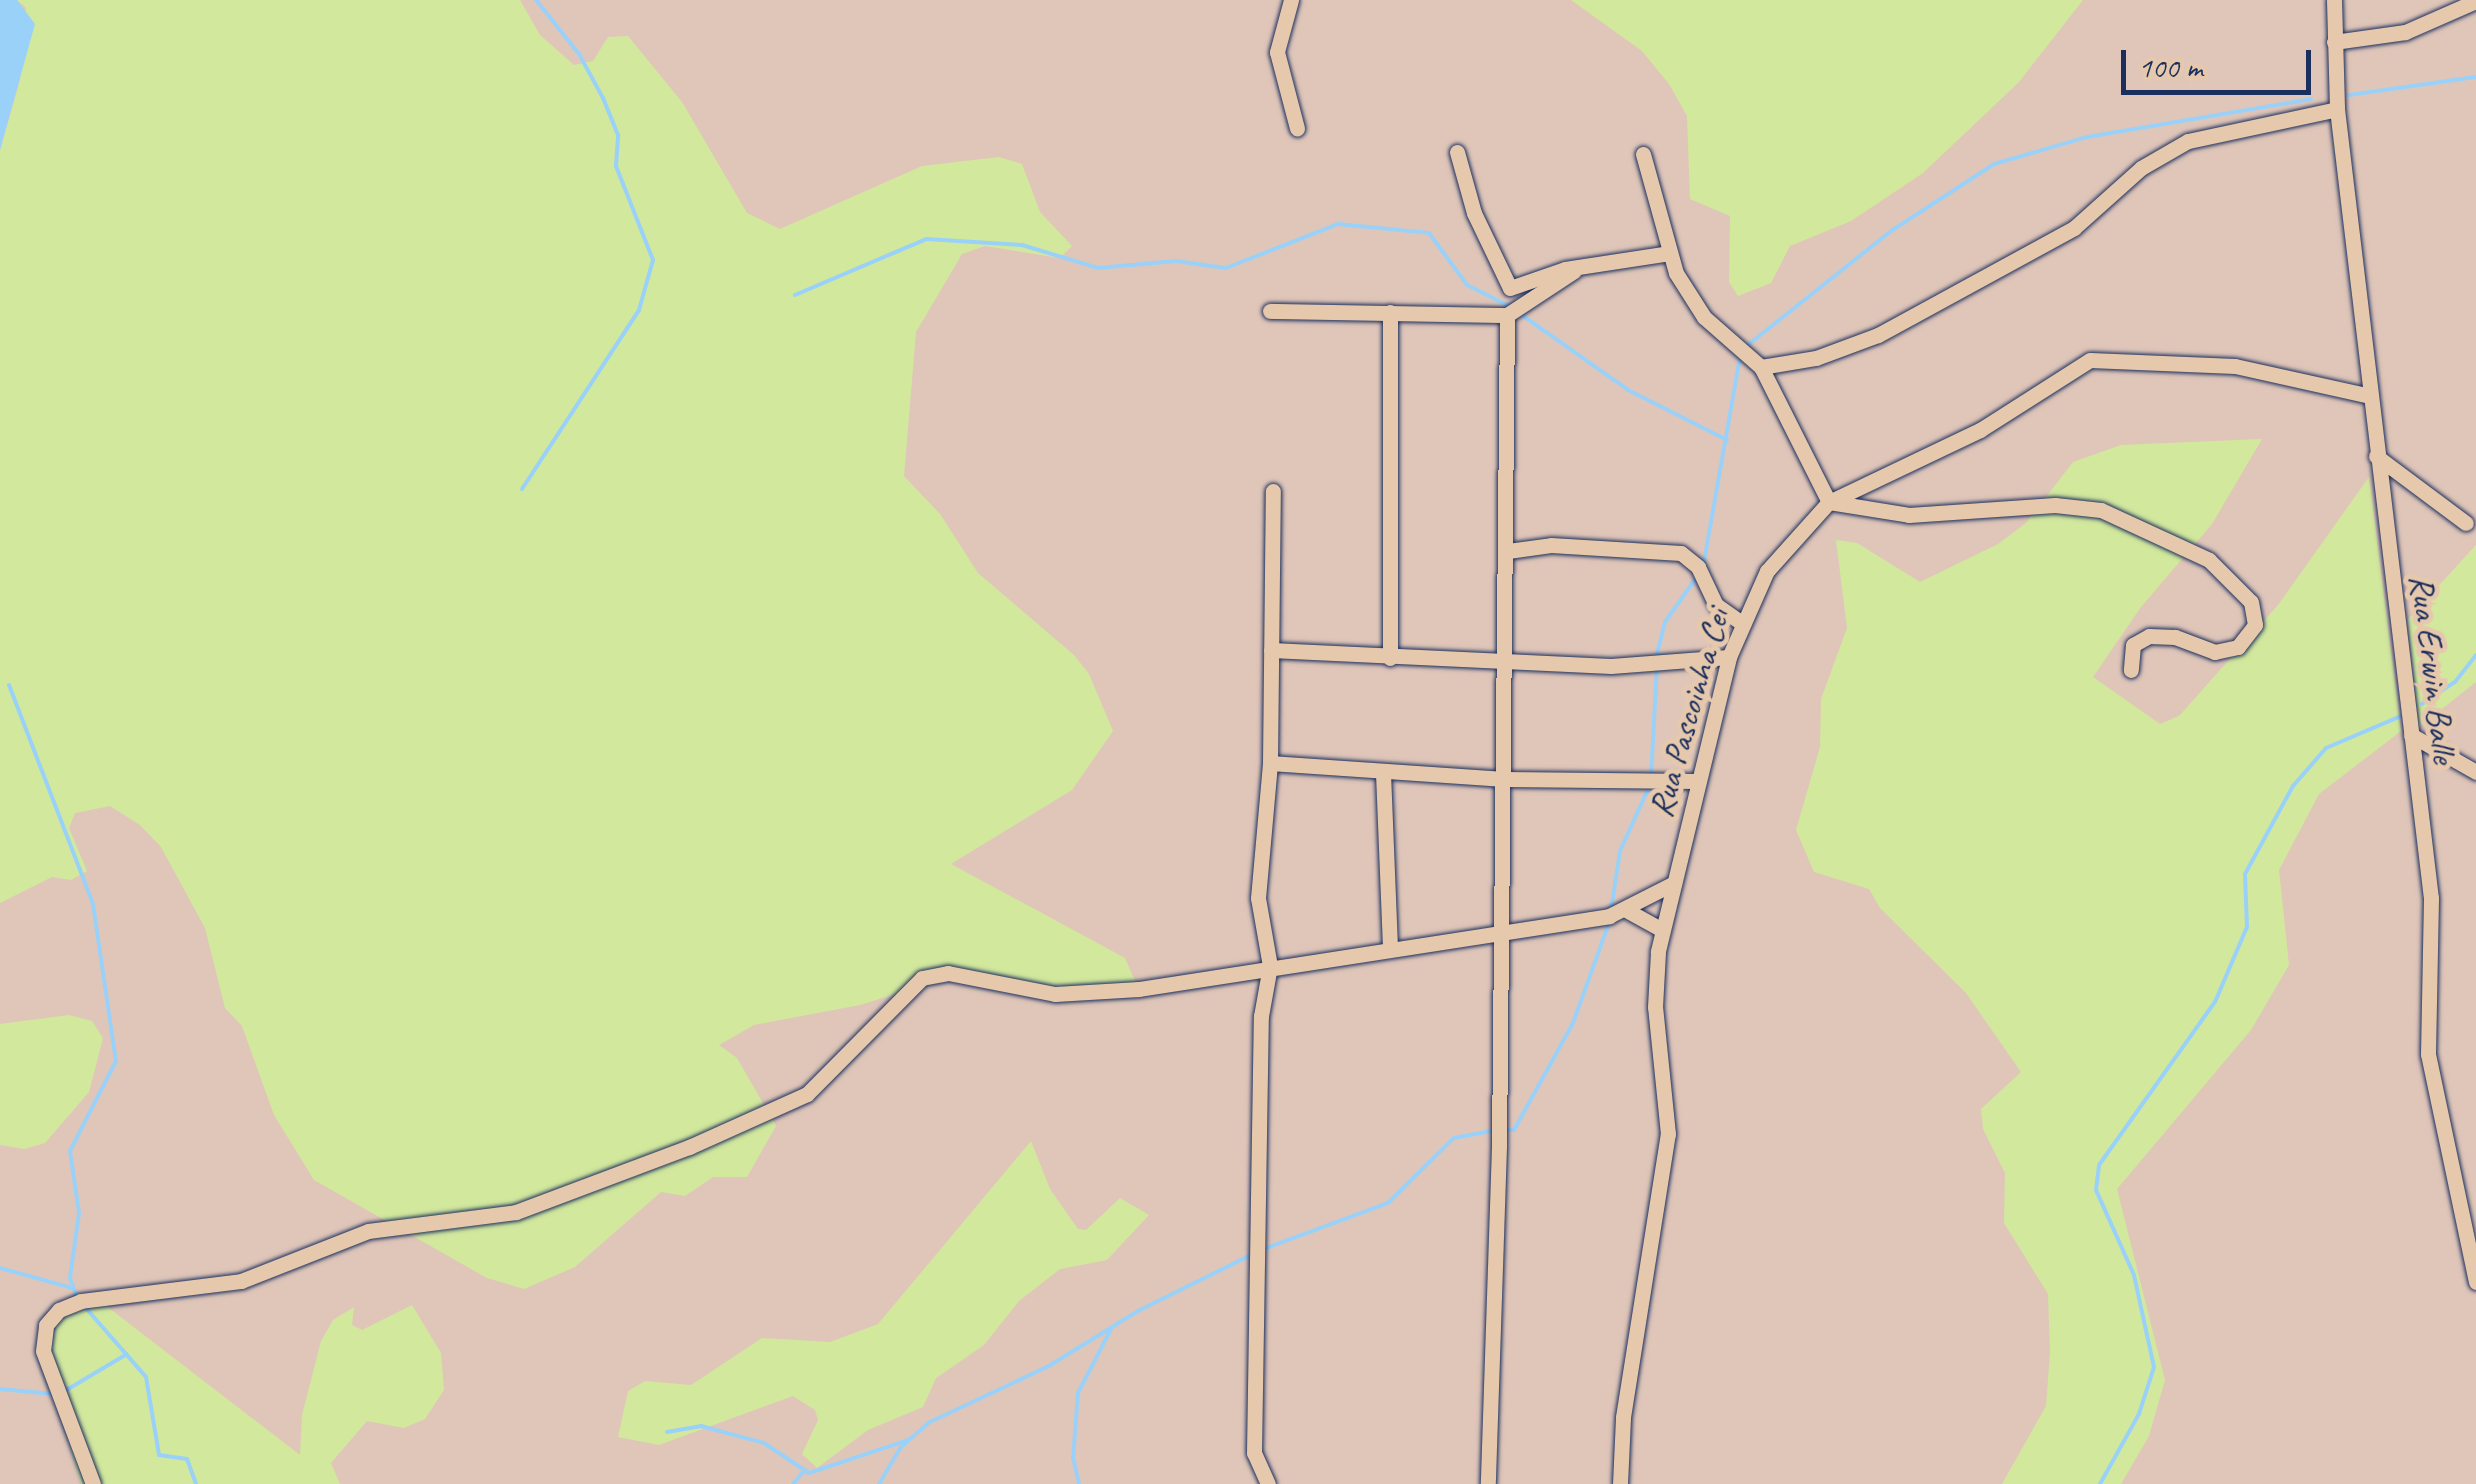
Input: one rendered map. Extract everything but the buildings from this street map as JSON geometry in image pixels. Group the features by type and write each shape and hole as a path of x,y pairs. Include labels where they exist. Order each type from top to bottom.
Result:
{"street":[{"path":"1292,0 1277,52 1297,128"},
{"name":"Rua Erwin Balle","path":"2334,0 2337,110 2431,898 2432,1088 2476,1282"},
{"path":"2334,42 2405,32 2476,1"},
{"path":"1760,368 1816,358 1878,334 2074,228 2142,168 2188,140 2337,110"},
{"path":"1457,152 1474,213 1510,288 1583,265 1670,252"},
{"path":"1643,154 1670,252 1704,317 1760,368 1829,502 1909,514 2056,505 2101,510 2208,560 2252,602 2255,626 2238,647 2214,652 2175,637 2148,636 2133,644 2131,670"},
{"path":"1270,312 1507,315 1583,265"},
{"path":"1390,312 1390,658"},
{"path":"1488,1484 1503,930 1507,315"},
{"name":"Rua Pascoinha Cei","path":"1620,1484 1626,1398 1665,1164 1654,1006 1662,930 1729,658 1767,571 1829,502 1980,430 2090,360 2235,366 2370,396"},
{"path":"2376,456 2466,524"},
{"path":"1268,1484 1254,1453 1261,1016 1270,966 1258,916 1270,764 1274,491"},
{"path":"1508,551 1551,546 1682,553 1698,567 1716,605 1742,624"},
{"path":"1271,650 1505,664 1642,666 1729,658"},
{"path":"2412,735 2476,772"},
{"path":"1270,764 1504,779 1696,781"},
{"path":"1384,773 1390,949"},
{"path":"94,1484 43,1351 46,1325 70,1305 241,1280 368,1231 516,1212 689,1147 807,1094 908,988 936,974 1056,994 1139,989 1628,911 1674,883"},
{"path":"1628,911 1662,930"}],"green space":[{"path":"17,0 520,0 540,35 574,65 593,61 608,37 628,36 682,102 747,213 780,229 922,166 999,157 1022,164 1040,212 1072,246 1060,258 985,246 962,254 916,332 904,476 940,514 978,573 1074,655 1089,674 1113,731 1072,790 951,864 1125,958 1135,981 1127,995 947,978 860,1005 754,1025 719,1045 737,1058 776,1126 747,1177 713,1177 685,1196 661,1192 575,1267 524,1289 487,1278 314,1180 274,1115 242,1026 225,1008 205,928 161,847 140,825 110,806 75,813 69,828 87,871 71,880 52,877 0,903 0,150 20,80 26,8"},
{"path":"1571,0 2083,0 2019,82 1923,173 1851,221 1790,246 1771,283 1738,296 1729,282 1730,216 1690,199 1687,116 1669,84 1642,51"},
{"path":"2262,439 2212,524 2141,607 2093,677 2160,724 2179,716 2278,605 2369,477 2401,731 2319,794 2279,870 2289,965 2251,1030 2117,1189 2165,1380 2149,1436 2121,1484 2002,1484 2046,1406 2050,1352 2048,1294 2004,1223 2005,1173 1983,1129 1981,1109 2021,1072 1966,993 1880,908 1869,889 1814,872 1796,830 1820,747 1821,699 1847,628 1836,540 1857,543 1920,582 1998,544 2026,523 2073,462 2121,445"},
{"path":"2476,545 2476,682 2419,727 2408,619"},
{"path":"69,1015 92,1021 103,1038 89,1092 45,1143 24,1149 0,1145 0,1024"},
{"path":"1031,1141 1050,1189 1078,1229 1086,1230 1120,1198 1149,1215 1107,1260 1060,1269 1019,1301 984,1345 936,1378 923,1407 868,1430 817,1468 802,1454 818,1420 815,1410 793,1396 659,1445 618,1437 628,1391 645,1381 691,1385 762,1338 830,1342 878,1324"},
{"path":"105,1305 300,1455 302,1415 321,1341 333,1320 354,1307 352,1325 362,1330 412,1305 441,1353 444,1390 425,1419 404,1428 367,1421 331,1463 340,1484 81,1484 45,1364 57,1323 74,1311"}],"water":[{"path":"0,0 17,0 35,24 0,150"}],"waterway":[{"path":"522,489 639,310 653,260 616,166 618,135 603,98 579,54 536,0"},
{"path":"2349,95 2476,77"},
{"path":"1744,348 1891,231 1994,164 2087,137 2311,99"},
{"path":"795,295 926,239 1022,245 1098,268 1176,261 1226,268 1338,224 1429,233 1467,285 1511,307"},
{"path":"1519,313 1628,390 1727,440"},
{"path":"1703,567 1740,357"},
{"path":"1656,658 1665,622 1698,575"},
{"path":"2422,704 2455,682 2476,655"},
{"path":"1651,777 1657,667"},
{"path":"9,685 93,904 116,1061 70,1151 79,1213 70,1278 76,1295"},
{"path":"2100,1484 2139,1414 2154,1367 2134,1275 2096,1190 2099,1165 2215,1002 2247,927 2245,874 2293,786 2326,748 2401,716"},
{"path":"1611,910 1620,851 1649,787"},
{"path":"1505,1130 1514,1130 1573,1023 1610,920"},
{"path":"1261,1250 1388,1203 1454,1138 1496,1130"},
{"path":"879,1484 901,1447 930,1422 1049,1366 1138,1311 1253,1254"},
{"path":"0,1268 72,1288"},
{"path":"85,1307 146,1377 159,1455 187,1459 196,1484"},
{"path":"1079,1484 1073,1459 1078,1393 1111,1329"},
{"path":"63,1392 127,1354"},
{"path":"0,1389 53,1394"},
{"path":"667,1432 701,1426 764,1443 809,1473 908,1440"},
{"path":"793,1484 803,1472"}]}
